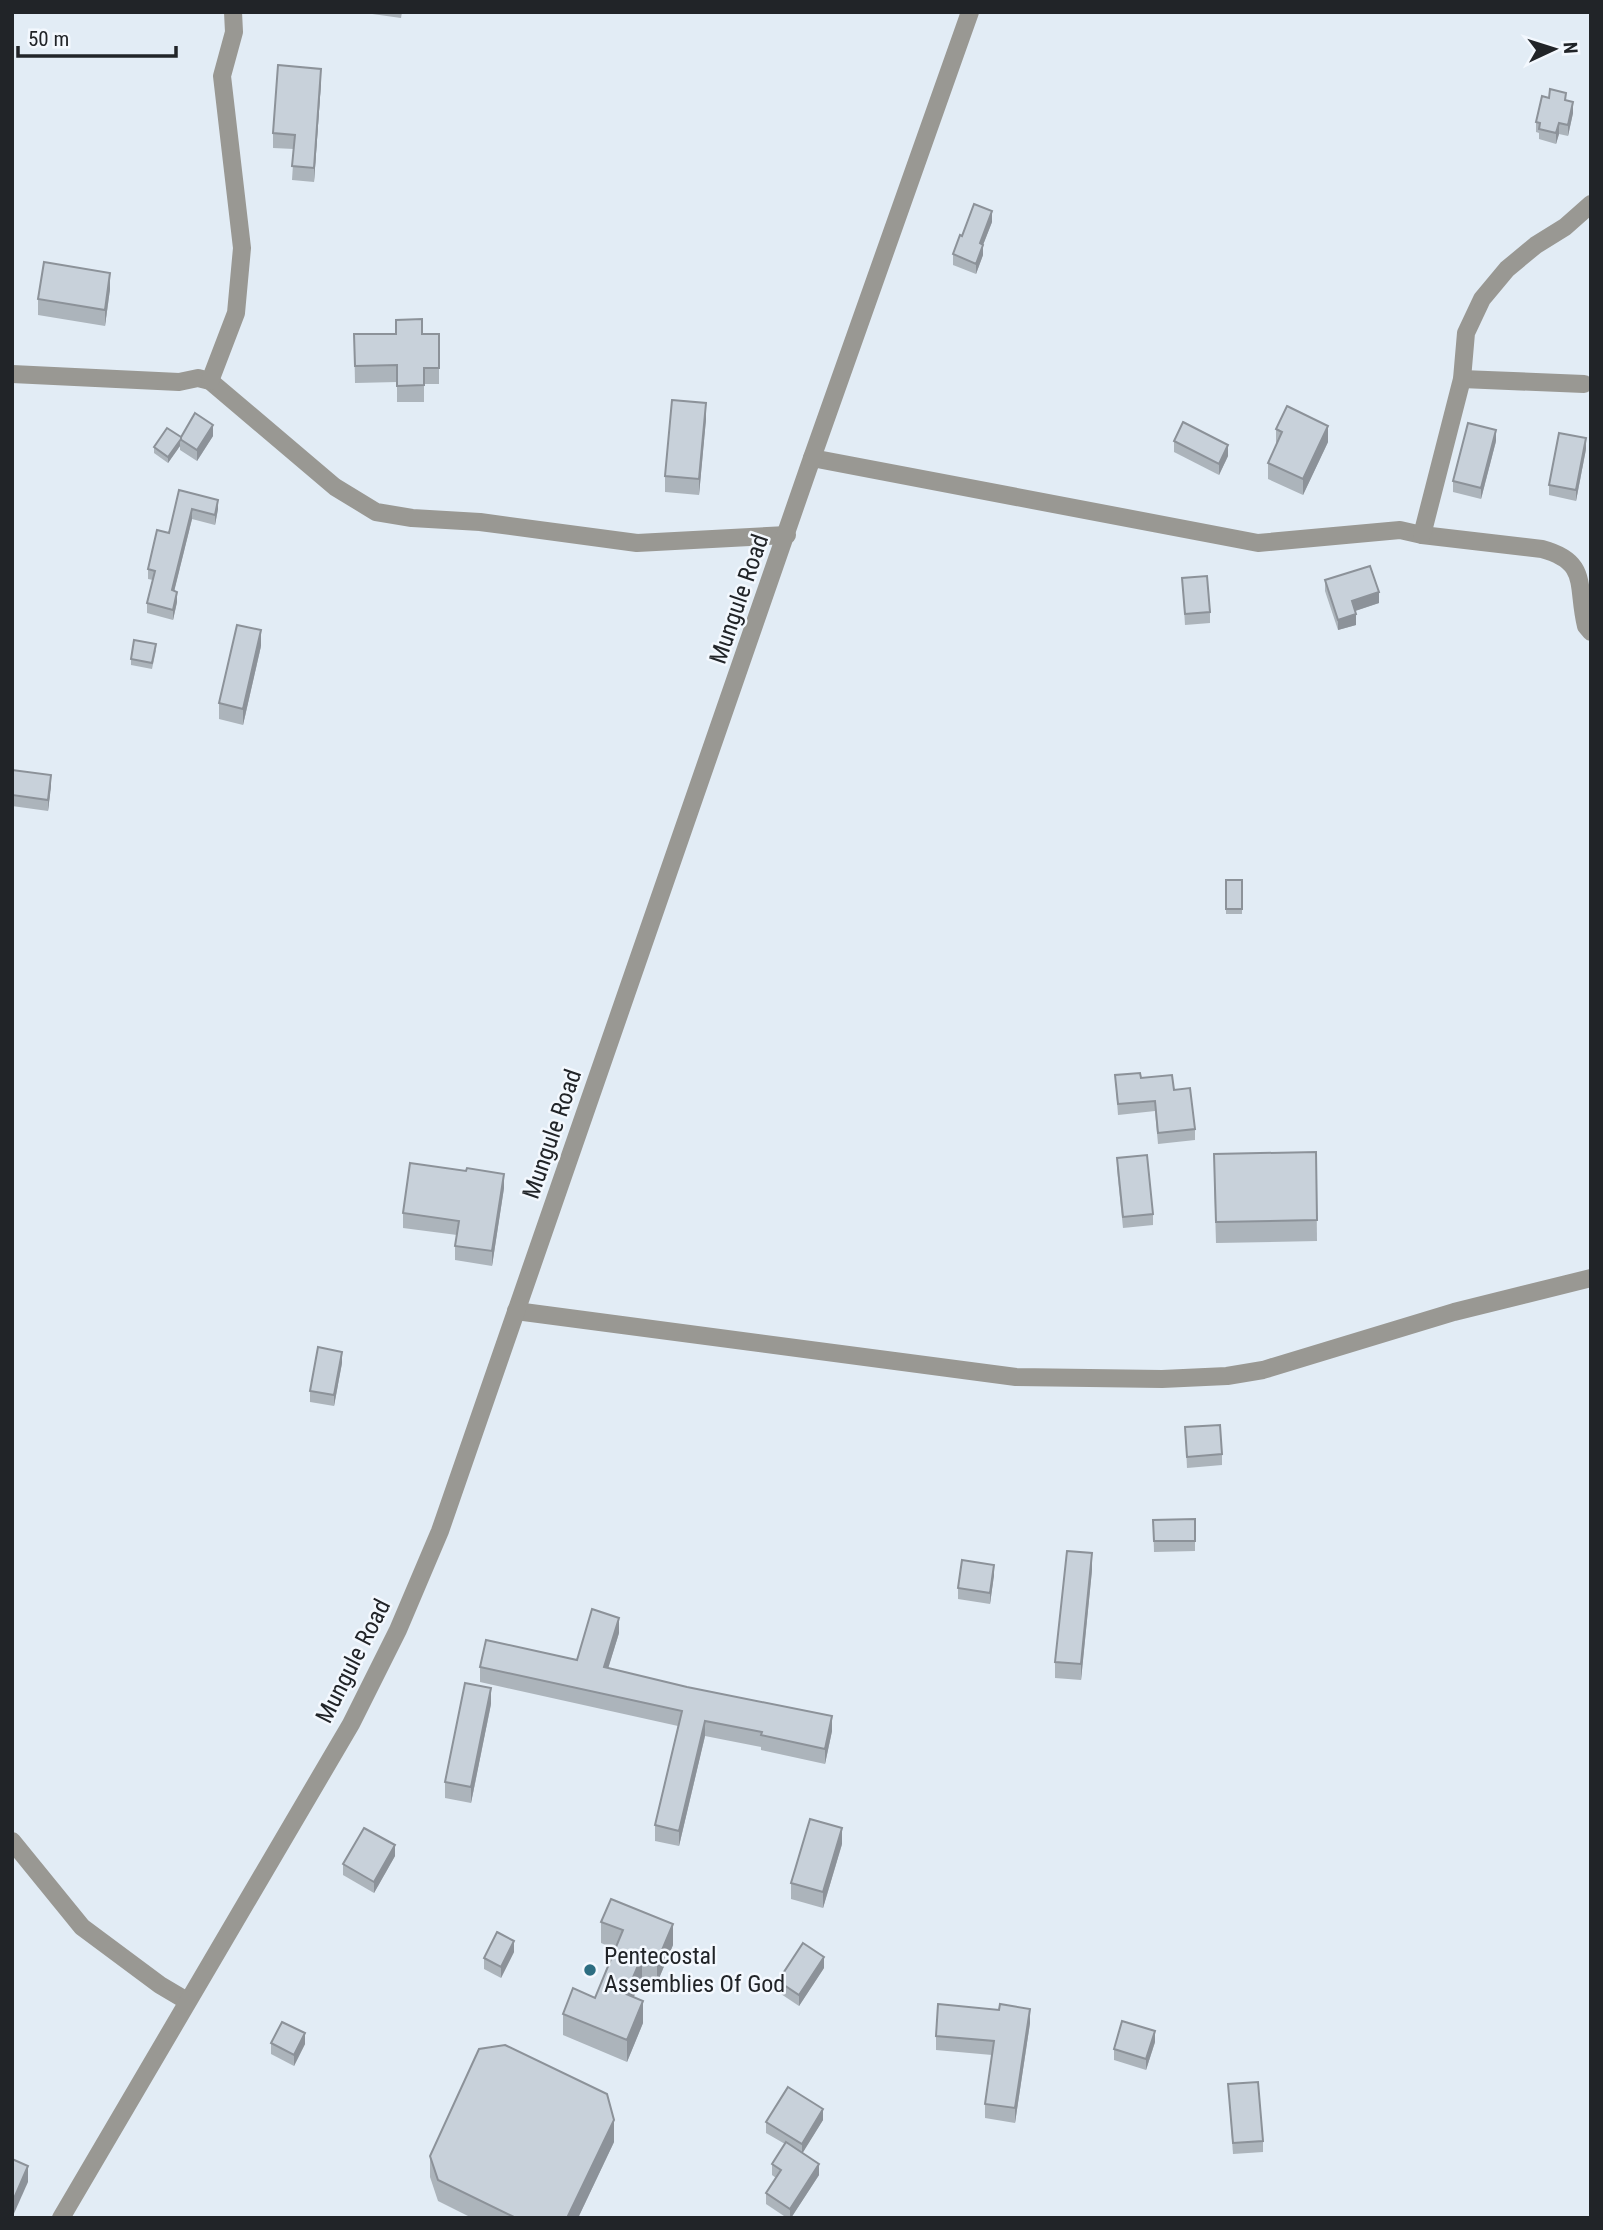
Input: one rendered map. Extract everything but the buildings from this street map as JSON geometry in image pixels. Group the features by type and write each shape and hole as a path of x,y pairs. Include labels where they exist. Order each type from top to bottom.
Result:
{"street":[{"path":"210,381 236,313 242,248 222,76 234,32 233,12"},
{"name":"Mungule Road","path":"61,2218 351,1724 398,1630 445,1519 812,458 970,12"},
{"path":"1422,535 1462,379 1466,333 1482,299 1507,269 1536,245 1565,228 1591,204"},
{"path":"12,374 179,382 198,378 210,381 335,487 376,512 412,519 480,522 637,543 787,535"},
{"path":"1462,379 1584,384"},
{"path":"812,458 1258,543 1400,530 1542,550 1559,554 1571,562 1578,575 1582,612 1591,632"},
{"path":"516,1311 1016,1377 1162,1380 1227,1376 1263,1370 1454,1312 1591,1278"},
{"path":"12,1841 82,1927 160,1985 187,2001"}],"place":[{"name":"Pentecostal Assemblies Of God","path":"590,1970"}]}
